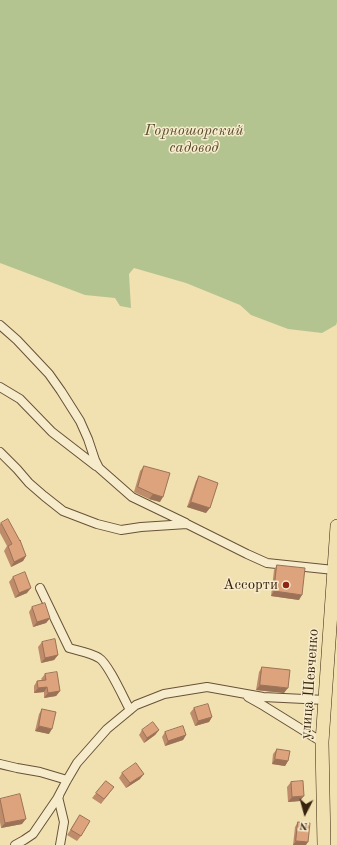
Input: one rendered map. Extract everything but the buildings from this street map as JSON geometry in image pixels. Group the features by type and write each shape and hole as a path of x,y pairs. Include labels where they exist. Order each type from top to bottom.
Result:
{"main road":[{"name":"улица Шевченко","path":"324,845 322,742 337,526"}],"street":[{"path":"0,324 49,374 61,391 80,421 94,460 99,468"},
{"path":"0,387 20,399 52,432 99,468 132,498 267,563 334,570"},
{"path":"0,452 30,483 63,511 97,524 121,530 187,524"},
{"path":"40,588 69,648 87,652 101,658 112,674 130,710"},
{"path":"15,845 33,834 59,796 77,764 107,729 136,705 164,694 208,687 263,697 325,700"},
{"path":"238,692 264,706 322,742"},
{"path":"0,764 40,772 67,780"},
{"path":"59,796 64,822 60,845"}],"green space":[{"name":"Горношорский садовод","path":"0,0 337,0 336,325 322,333 288,329 251,315 240,305 186,283 134,268 129,274 131,308 120,306 115,298 85,295 0,263"}],"place":[{"name":"Ассорти","path":"286,585"}]}
